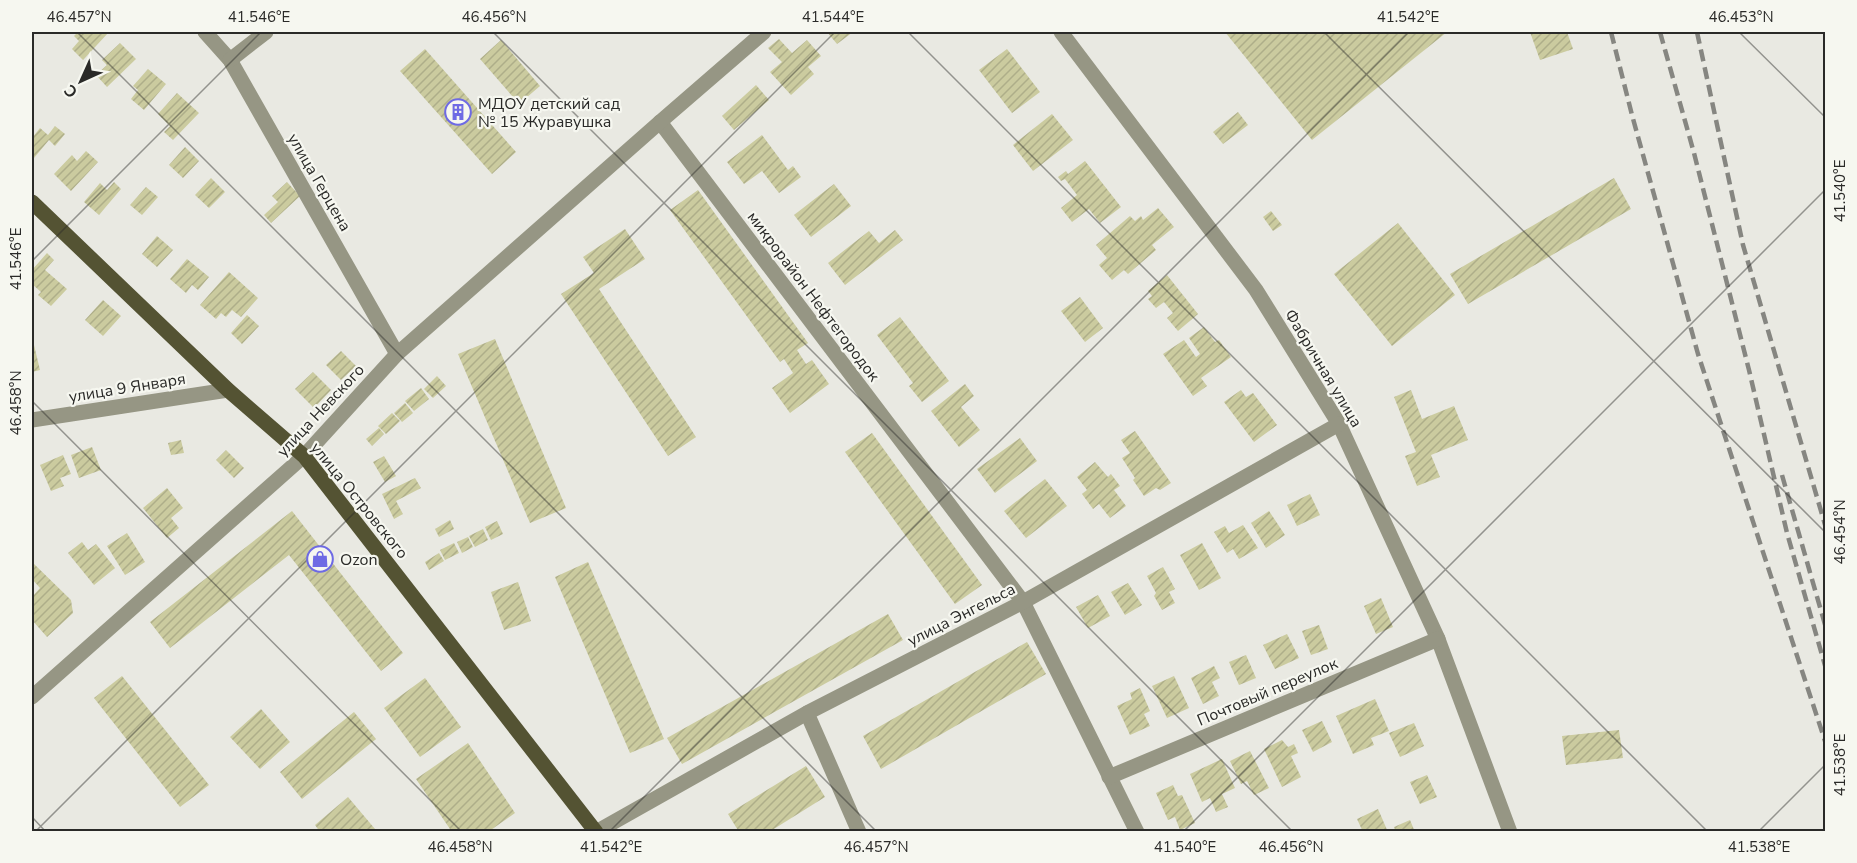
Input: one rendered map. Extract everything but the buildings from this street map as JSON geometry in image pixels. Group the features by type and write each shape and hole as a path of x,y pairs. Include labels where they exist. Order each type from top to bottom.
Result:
{"main road":[{"name":"улица Островского","path":"32,202 228,390 304,456 596,831"}],"street":[{"name":"улица Герцена","path":"205,32 230,60 397,354"},
{"path":"230,60 266,32"},
{"path":"660,122 764,32"},
{"name":"Фабричная улица","path":"1060,32 1256,290 1339,424 1438,639 1510,831"},
{"name":"улица Невского","path":"32,697 304,456 397,354 660,122"},
{"name":"микрорайон Нефтегородок","path":"660,122 1023,602 1137,831"},
{"name":"улица 9 Января","path":"32,420 228,390"},
{"name":"улица Энгельса","path":"596,831 807,713 1023,602 1339,424"},
{"name":"Почтовый переулок","path":"1109,777 1438,639"},
{"path":"807,713 859,831"}],"railway":[{"path":"1611,32 1698,354 1826,744"},
{"path":"1660,32 1694,153 1749,370 1787,533 1826,669"},
{"path":"1697,32 1743,245 1826,528"},
{"path":"1782,475 1826,628"}],"place":[{"name":"МДОУ детский сад № 15 Журавушка","path":"458,112"},
{"name":"Ozon","path":"320,559"}]}
